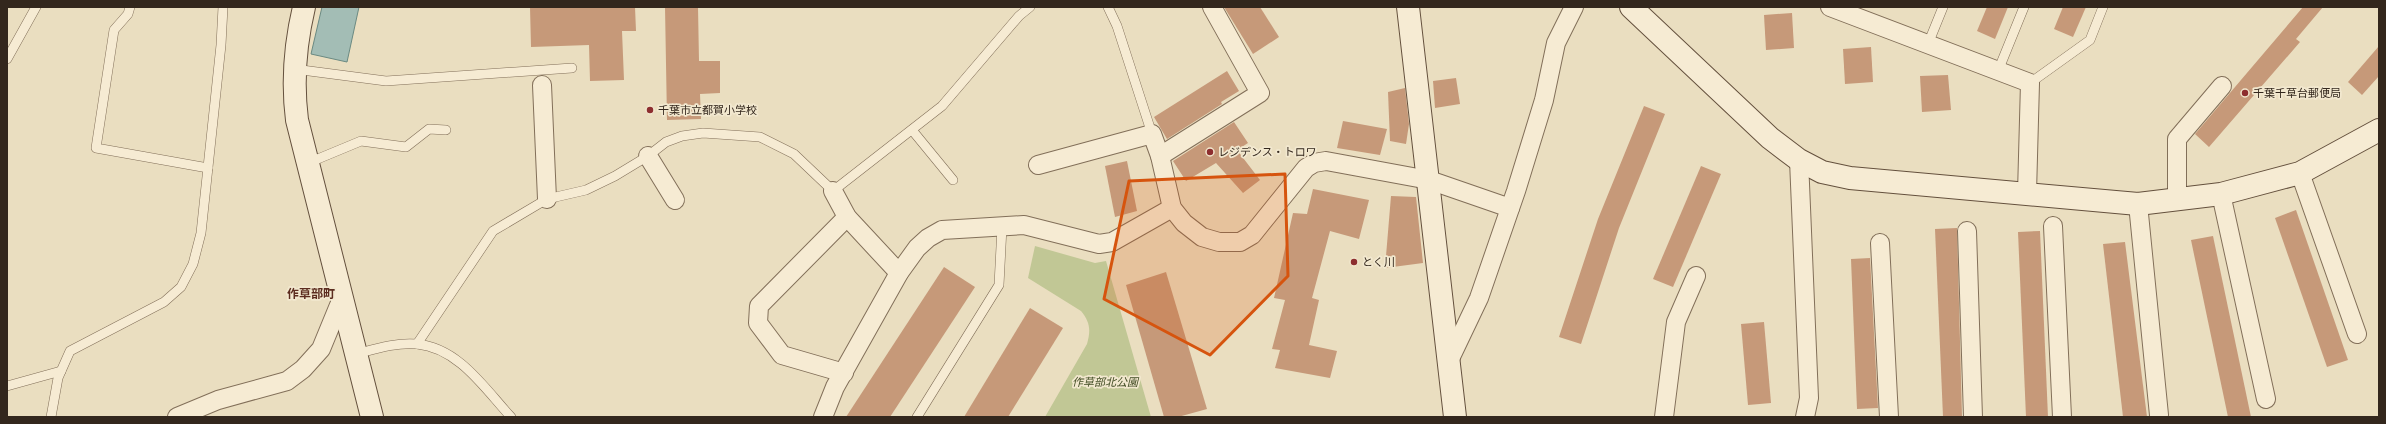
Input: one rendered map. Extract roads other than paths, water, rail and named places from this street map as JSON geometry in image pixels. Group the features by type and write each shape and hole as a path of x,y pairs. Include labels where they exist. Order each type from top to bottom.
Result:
{"street":[{"path":"304,7 294,68 293,92 308,163 372,417"},
{"path":"1160,156 1260,93 1212,7"},
{"path":"1408,7 1455,417"},
{"path":"1448,364 1479,298 1510,208 1544,100 1556,43 1574,7"},
{"path":"1631,7 1770,138 1799,160 1822,172 1850,178 2138,204 2221,194 2300,173 2379,130"},
{"path":"1830,7 1861,13 1928,44 2030,83 2027,193"},
{"path":"542,85 548,199"},
{"path":"2177,200 2176,139 2222,86"},
{"path":"1038,165 1152,134 1160,156 1172,208 1184,223 1202,237 1219,242 1240,242 1252,235 1306,168 1314,163 1326,161 1429,180 1510,208"},
{"path":"648,156 675,200"},
{"path":"1799,160 1809,398 1805,417"},
{"path":"2300,173 2357,334"},
{"path":"833,191 847,217 899,273"},
{"path":"2221,194 2266,399"},
{"path":"2138,204 2159,415"},
{"path":"823,417 835,387 899,273 917,248 928,238 942,230 1024,225 1099,244 1112,242 1172,208"},
{"path":"844,373 782,355 758,324 759,306 847,217"},
{"path":"2053,226 2062,417"},
{"path":"1967,231 1973,417"},
{"path":"1880,243 1889,417"},
{"path":"1664,417 1676,322 1696,276"},
{"path":"177,417 218,400 287,381 303,369 321,349 342,298"}],"lane":[{"path":"7,59 36,7"},
{"path":"130,7 128,14 114,30 96,148 208,168"},
{"path":"51,417 61,372 70,351 164,302 180,287 193,264 201,233 221,45 223,7"},
{"path":"417,344 493,231 548,199 586,190 648,156 666,142 682,136 703,133 760,137 794,154 833,191 942,106 1019,16 1030,7"},
{"path":"1108,7 1152,134"},
{"path":"1928,44 1943,7"},
{"path":"1998,71 2024,7"},
{"path":"2030,83 2090,40 2103,7"},
{"path":"294,68 386,82 572,68"},
{"path":"308,163 361,142 406,147 429,129 446,130"},
{"path":"912,130 954,180"},
{"path":"917,417 999,285 1002,227"},
{"path":"356,354 394,345 417,344 442,351 460,362 511,417"},
{"path":"7,386 61,372"}],"water":[{"path":"322,7 359,7 347,62 311,54"}],"place":[{"name":"千葉千草台郵便局","path":"2245,93"},
{"name":"千葉市立都賀小学校","path":"650,110"},
{"name":"レジデンス・トロワ","path":"1210,152"},
{"name":"とく川","path":"1354,262"}],"district":[{"name":"作草部町","path":"311,294"}],"park label":[{"name":"作草部北公園","path":"1105,382"}]}
